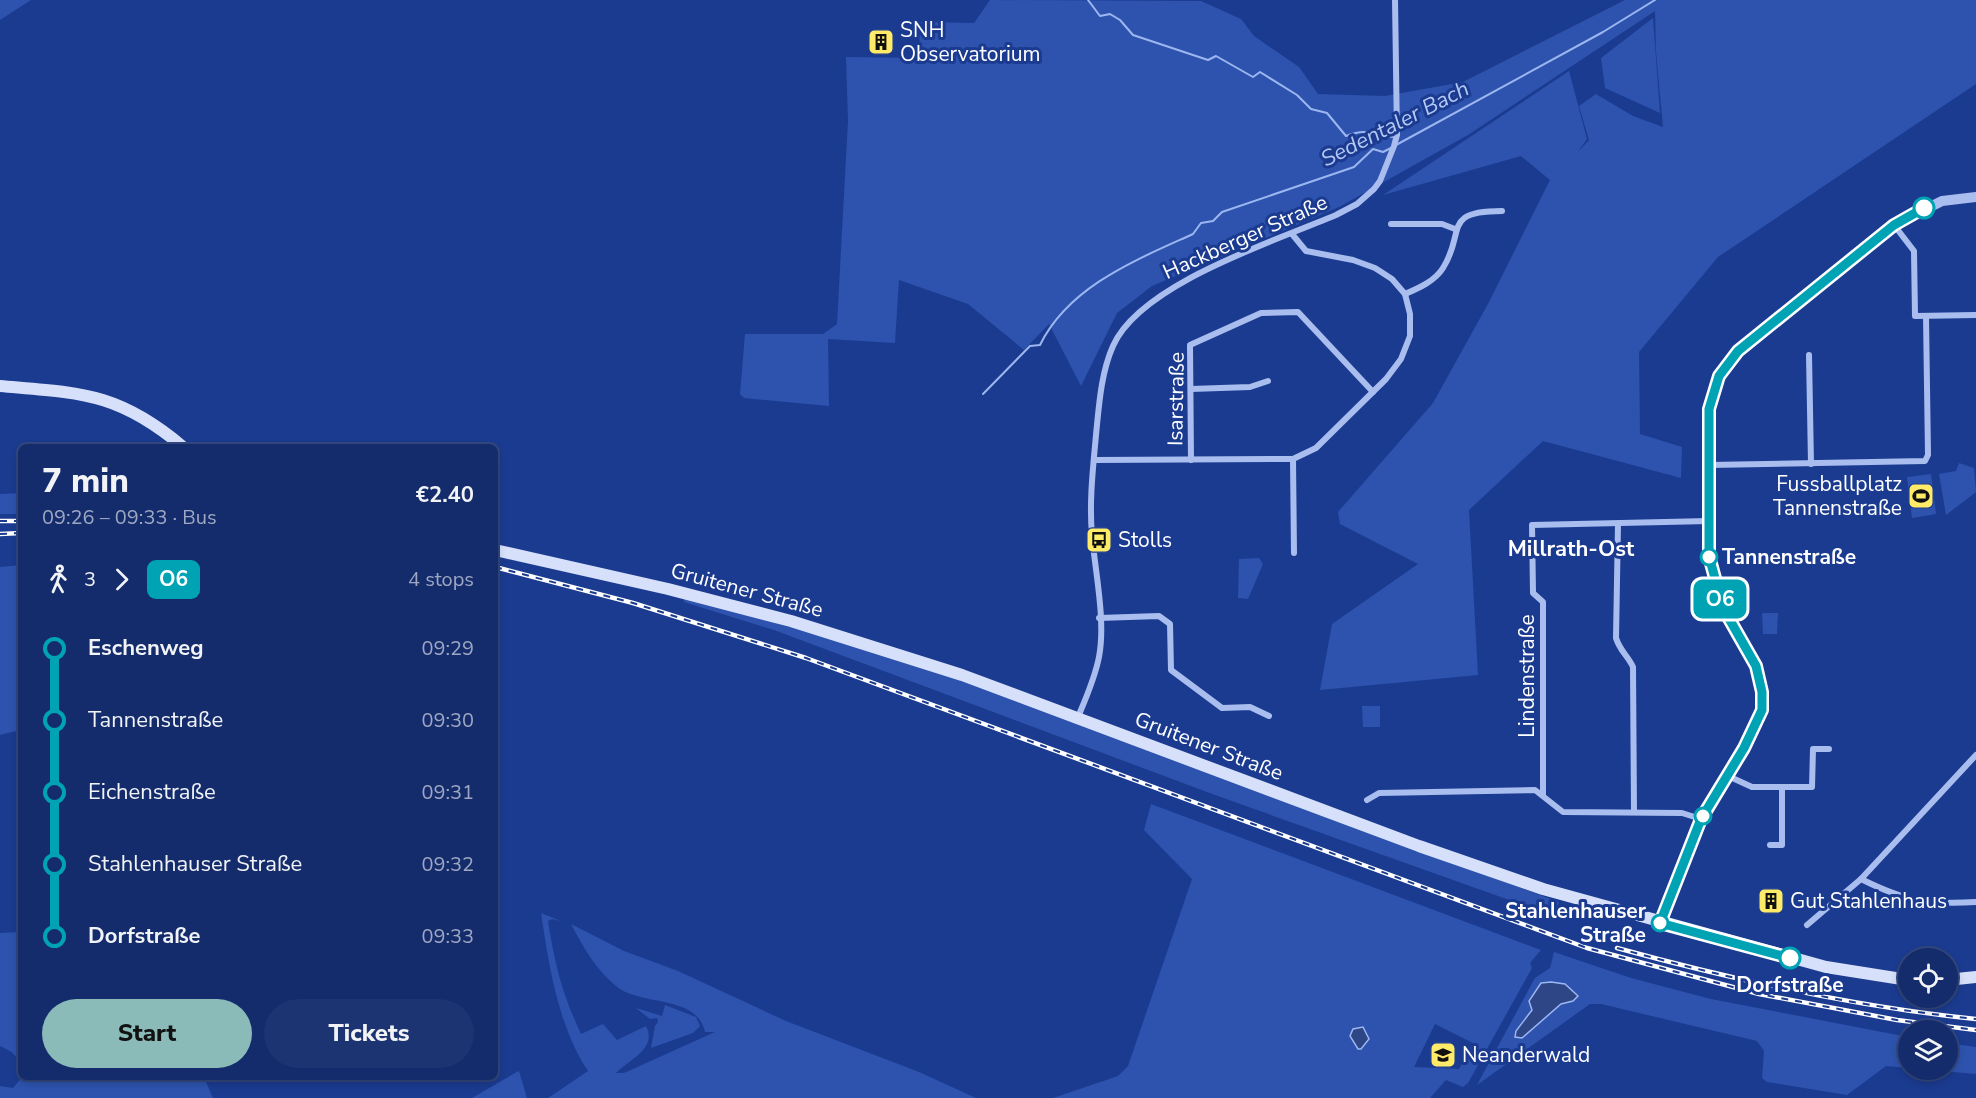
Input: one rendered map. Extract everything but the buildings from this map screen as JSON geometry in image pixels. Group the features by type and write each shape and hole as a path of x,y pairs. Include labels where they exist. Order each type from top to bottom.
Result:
{"main road":[{"path":"0,386 90,396 124,406 150,421 179,444"},
{"name":"Gruitener Straße","path":"498,551 668,589 791,621 962,675 1504,877 1660,923 1826,967 1898,978"},
{"path":"1958,978 1976,976"}],"street":[{"name":"Hackberger Straße","path":"1078,717 1099,656 1099,618 1091,523 1100,397 1113,345 1125,326 1156,296 1186,279 1357,204 1380,181 1397,135 1395,0"},
{"path":"1660,923 1701,819 1755,728 1762,710 1762,692 1756,666 1723,608 1709,556 1709,409 1719,376 1738,351 1894,225 1942,201 1976,197"},
{"path":"1405,294 1427,283 1442,270 1453,244 1455,229 1466,216 1479,211 1502,211"},
{"path":"1391,224 1442,224 1455,229"},
{"path":"1894,225 1914,250 1915,316 1976,315"},
{"path":"1094,460 1293,459 1316,448 1373,392 1401,359 1410,336 1410,314 1405,294 1392,279 1375,268 1306,251 1292,234"},
{"name":"Isarstraße","path":"1191,460 1190,345 1261,313 1280,310 1298,312 1373,392"},
{"path":"1709,465 1925,461 1929,456 1926,316"},
{"path":"1809,355 1811,464"},
{"path":"1191,389 1250,387 1268,381"},
{"path":"1293,459 1293,553"},
{"name":"Lindenstraße","path":"1543,794 1543,602 1533,593 1532,525 1709,521"},
{"path":"1618,524 1616,638 1619,650 1629,658 1633,667 1634,813"},
{"path":"1099,618 1160,616 1170,624 1171,670 1222,708 1250,707 1269,716"},
{"path":"1728,776 1752,787 1782,789 1812,787 1813,749 1829,749"},
{"path":"1808,925 1861,879 1976,755"},
{"path":"1770,845 1782,845 1782,789"},
{"path":"1367,800 1379,793 1535,790 1563,812 1682,813 1701,819"},
{"path":"1861,879 1889,893 1917,902 1976,902"}],"shaded area":[{"path":"0,0 31,0 0,20"},
{"path":"990,0 1201,1 1241,19 1254,36 1299,67 1318,94 1385,96 1463,82 1625,0 1976,0 1976,84 1718,257 1639,352 1640,434 1682,447 1681,478 1543,441 1469,510 1478,675 1320,690 1332,624 1418,564 1340,524 1338,512 1433,403 1489,302 1550,180 1521,156 1383,195 1569,71 1587,139 1578,152 1589,140 1579,106 1596,94 1633,116 1663,127 1656,52 1655,11 1468,135 1339,207 1152,286 1117,313 1081,386 1049,324 1024,350 968,304 899,280 895,343 828,339 829,406 744,398 740,394 745,334 823,334 837,324 848,121 846,57 920,58 919,22 974,23"},
{"path":"1653,18 1660,113 1605,88 1601,58"},
{"path":"1959,463 1974,468 1976,492 1946,515 1939,474 1956,471"},
{"name":"Fussballplatz Tannenstraße","path":"1931,474 1936,514 1912,518 1907,477"},
{"path":"18,493 18,514 0,514 0,494"},
{"path":"1259,558 1263,564 1248,599 1238,598 1239,559"},
{"path":"18,565 18,730 0,735 0,567"},
{"path":"684,597 783,624 947,674 1559,902 1554,916 1215,795 774,630 684,602"},
{"path":"1762,613 1778,613 1777,634 1763,634"},
{"path":"1362,706 1380,706 1380,727 1363,727"},
{"path":"1151,804 1541,950 1530,963 1532,968 1468,1083 1463,1087 1446,1080 1430,1098 1053,1098 1118,1076 1128,1066 1192,879 1144,830","holes":["1435,1024 1473,1043 1459,1069 1414,1067"]},
{"path":"541,913 561,921 552,919 548,921 553,951 560,979 581,1034 603,1024 617,1040 646,1026 649,1034 645,1048 616,1073 624,1073 715,1032 705,1032 700,1020 680,1006 639,997 616,986 596,965 571,924 624,951 678,971 786,1021 919,1072 976,1098 548,1098 588,1071 569,1035 556,995"},
{"path":"18,932 18,1060 0,1046 0,933"},
{"path":"1554,952 1631,978 1711,999 1898,1035 1898,1067 1886,1066 1847,1095 1767,1082 1762,1078 1764,1051 1757,1041 1601,1004 1590,1004 1477,1085 1535,978 1550,968"},
{"path":"1541,983 1565,984 1578,996 1573,1001 1561,1004 1522,1038 1515,1037 1516,1031 1532,1010 1529,1001"},
{"path":"665,1005 696,1017 700,1026 693,1033 651,1048 657,1018 650,1019 636,1008 662,1016"},
{"path":"1363,1027 1369,1039 1361,1049 1358,1049 1350,1036 1353,1029"},
{"path":"1958,1045 1976,1047 1976,1074 1958,1072"},
{"path":"519,1071 527,1098 472,1098 515,1073"},
{"path":"20,1080 205,1080 213,1098 0,1098 0,1086 13,1088"}],"waterway":[{"path":"1088,0 1100,16 1110,14 1120,20 1133,35 1208,60 1216,56 1253,77 1260,72 1297,95 1311,109 1327,113 1346,136 1366,132 1393,137"},
{"name":"Sedentaler Bach","path":"1396,145 1603,32 1655,0"},
{"name":"Sedentaler Bach","path":"983,394 1030,346 1040,345 1068,306 1106,277 1193,234 1201,223 1213,221 1222,212 1354,167 1373,149 1383,152 1391,148"}],"railway":[{"path":"0,521 18,521"},
{"path":"0,534 18,533"},
{"path":"498,568 633,603 806,658 1587,948 1759,994 1897,1020 1976,1030"},
{"path":"1617,948 1795,991 1931,1014 1976,1019"}],"bus line":[{"name":"O6","path":"1790,958 1660,923 1701,819 1744,748 1762,710 1762,692 1756,666 1723,608 1709,556 1709,409 1719,376 1738,351 1894,225 1924,208"}],"place":[{"name":"SNH Observatorium","path":"881,42"},
{"name":"Fussballplatz Tannenstraße","path":"1921,496"},
{"name":"Stolls","path":"1099,540"},
{"name":"Tannenstraße","path":"1709,557"},
{"name":"Gut Stahlenhaus","path":"1771,901"},
{"name":"Stahlenhauser Straße","path":"1660,923"},
{"name":"Dorfstraße","path":"1790,958"},
{"name":"Neanderwald","path":"1443,1055"}],"district":[{"name":"Millrath-Ost","path":"1571,549"}]}
